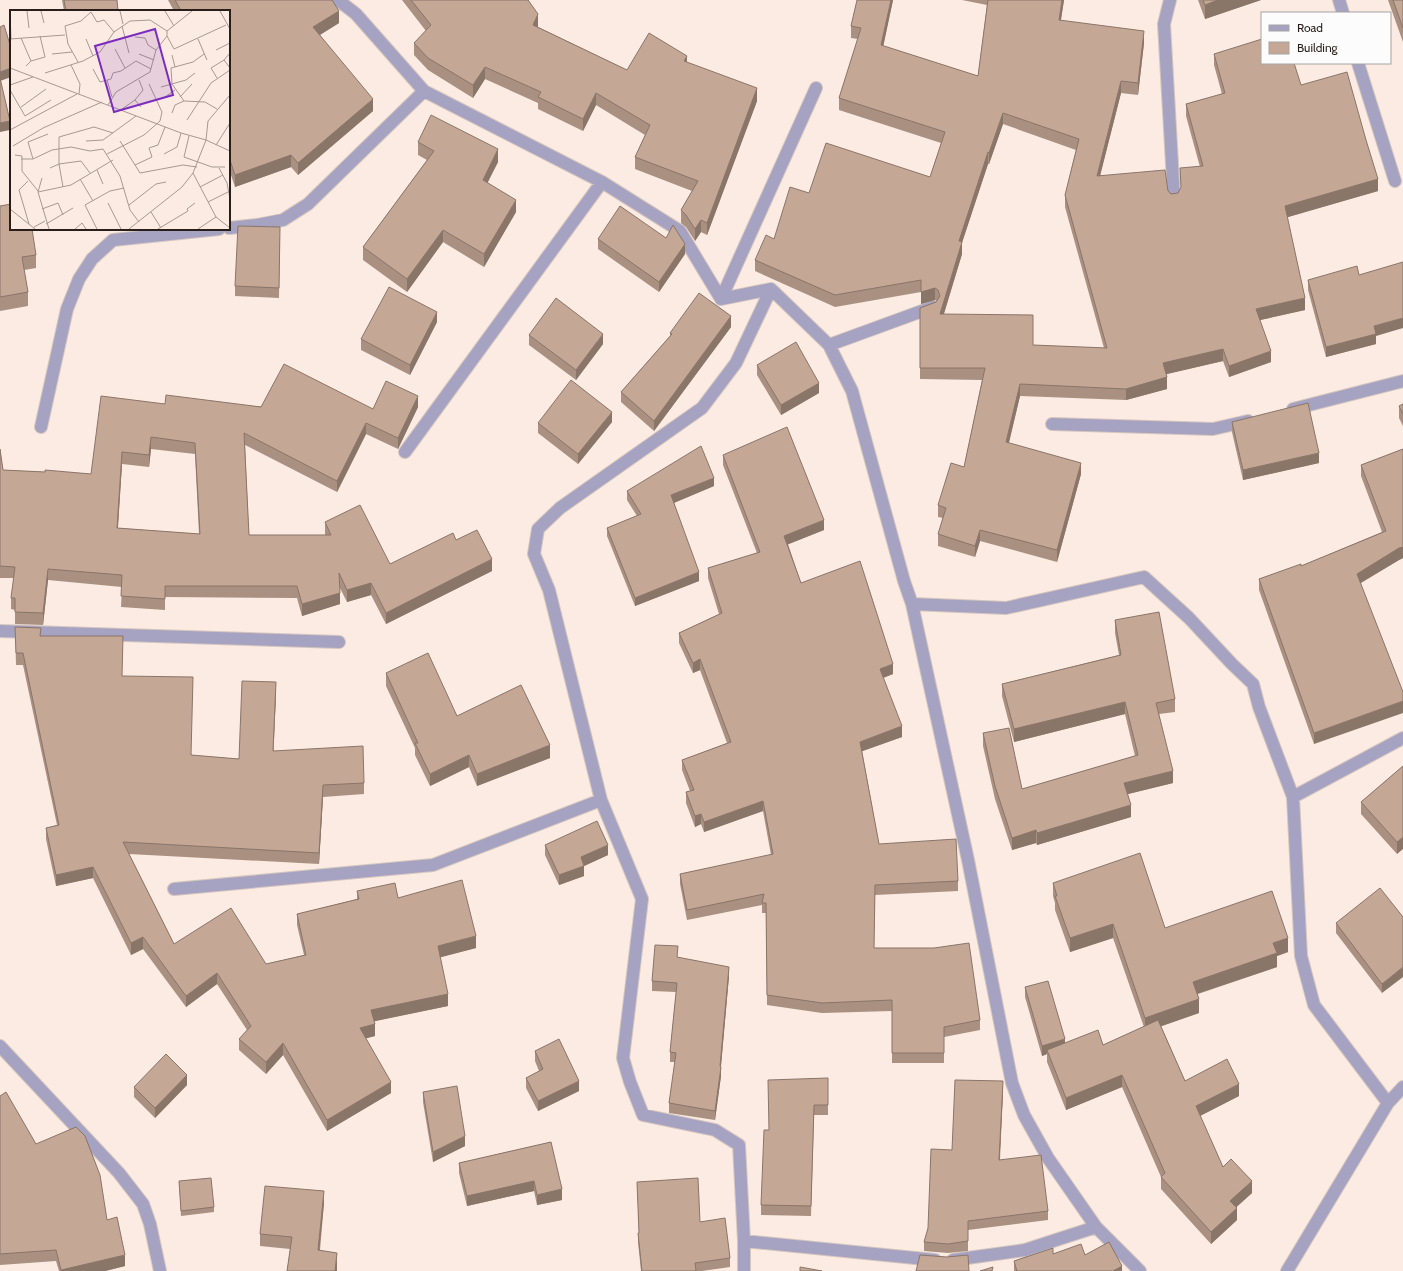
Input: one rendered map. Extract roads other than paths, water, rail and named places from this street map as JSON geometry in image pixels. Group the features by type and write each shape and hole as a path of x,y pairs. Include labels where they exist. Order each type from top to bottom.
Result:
{"street":[{"path":"338,0 356,14 424,91 602,182 680,231 721,299"},
{"path":"1170,0 1164,24 1174,199"},
{"path":"1338,0 1343,12"},
{"path":"1358,64 1395,181"},
{"path":"721,299 816,88"},
{"path":"230,228 283,220 308,204 424,91"},
{"path":"405,452 602,182"},
{"path":"41,427 67,309 79,279 92,259 113,240 209,230"},
{"path":"721,299 771,289"},
{"path":"771,289 829,345 852,391 904,581 912,604 968,860 1012,1083 1024,1115 1048,1158 1096,1227 1140,1271"},
{"path":"744,1271 739,1146 715,1130 643,1115 630,1082 623,1058 642,899 601,800 549,590 534,554 538,529 560,508 702,408 736,363 771,289"},
{"path":"829,345 933,307"},
{"path":"1282,412 1403,381"},
{"path":"1052,424 1213,429 1259,418"},
{"path":"912,604 1006,608 1144,578 1189,618 1253,684 1259,707 1293,797 1301,956 1314,1005 1388,1103"},
{"path":"0,631 338,642"},
{"path":"1293,797 1403,738"},
{"path":"174,889 433,865 601,800"},
{"path":"0,1046 120,1173 143,1204 150,1224 160,1271"},
{"path":"1287,1271 1388,1103 1403,1087"},
{"path":"744,1241 948,1261 1025,1250 1096,1227"}]}
